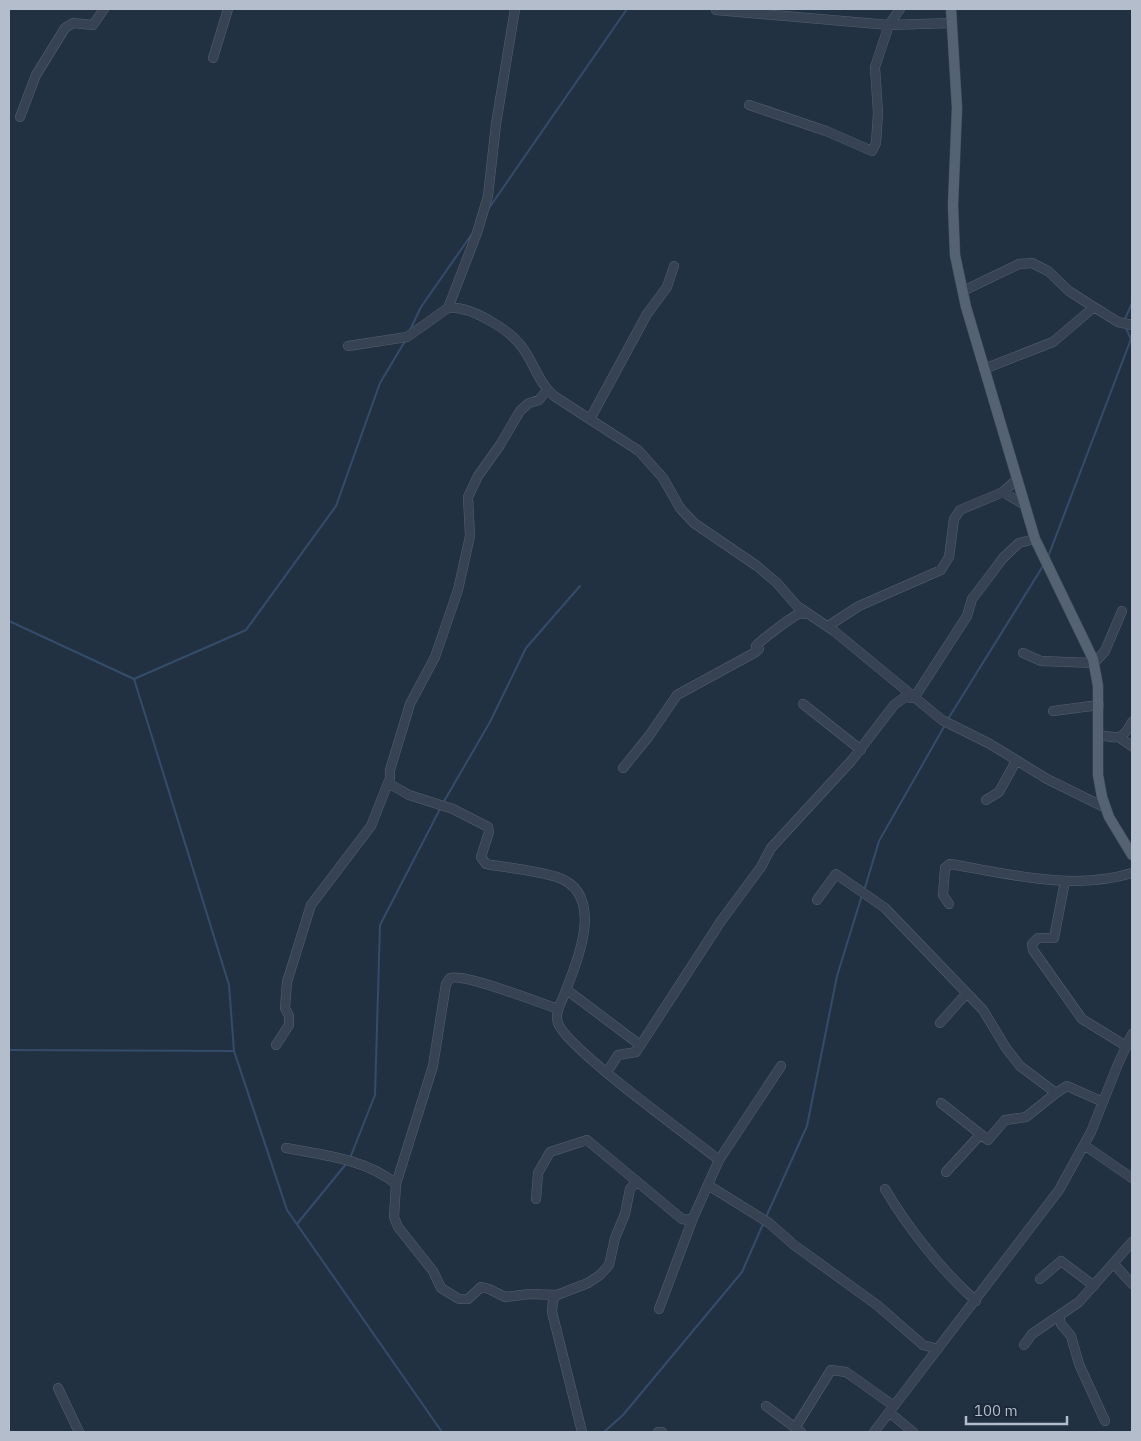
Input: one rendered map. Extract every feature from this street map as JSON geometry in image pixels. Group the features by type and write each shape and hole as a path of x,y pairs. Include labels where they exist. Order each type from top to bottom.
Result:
{"main road":[{"path":"951,9 957,108 953,205 955,255 984,369 1035,539 1089,647 1094,662 1099,705 1098,775 1106,808 1120,837 1132,855"}],"street":[{"path":"20,117 36,75 65,28 73,23 93,25 104,9"},
{"path":"213,58 228,9"},
{"path":"348,346 407,337 448,308 477,233 488,196 496,124 515,9"},
{"path":"749,105 826,131 872,151 876,143 878,112 875,67 889,25 900,9"},
{"path":"716,10 889,25 952,23"},
{"path":"963,291 1019,264 1032,263 1048,270 1069,291 1118,322 1132,325"},
{"path":"590,419 647,314 667,287 674,266"},
{"path":"984,369 1053,342 1094,307"},
{"path":"448,308 477,312 516,340 524,348 547,390 639,451 663,478 680,508 694,523 773,579 797,606 828,626 942,720 990,744 1073,793 1106,808"},
{"path":"276,1045 289,1025 289,1016 285,1008 287,982 311,905 371,826 388,783 410,704 435,657 458,590 470,536 468,497 478,476 500,445 520,411 529,403 539,400 547,390"},
{"path":"828,626 860,606 941,570 949,557 954,519 960,510 1003,492 1016,480"},
{"path":"1003,492 1024,504"},
{"path":"914,698 967,616 972,599 1019,543 1035,539"},
{"path":"1023,653 1041,661 1094,662 1105,652 1122,611"},
{"path":"624,768 677,695 754,653 759,649 756,646 763,638 797,615 807,614"},
{"path":"607,1072 618,1055 633,1054 640,1045 721,921 761,867 771,848 861,750 894,705 905,697 914,698"},
{"path":"803,704 861,750"},
{"path":"1053,711 1099,705"},
{"path":"1120,738 1125,735 1132,722"},
{"path":"1099,734 1120,738 1132,746"},
{"path":"986,800 999,792 1016,761"},
{"path":"388,783 409,796 453,809 488,827 489,832 481,857 486,864 558,878 578,892 586,911 586,921 567,990 558,1009 558,1022 564,1032 607,1072 719,1160"},
{"path":"949,904 943,895 945,868 950,864 1064,881 1106,878 1132,872"},
{"path":"817,900 836,874 885,908 991,1021 1006,1048 1020,1066 1056,1093"},
{"path":"1064,881 1054,938 1038,938 1032,944 1033,950 1082,1019 1126,1046"},
{"path":"558,1009 490,986 464,979 450,978 446,984 443,999 433,1066 396,1184 394,1217 398,1227 433,1271 441,1288 459,1299 468,1299 481,1287 505,1297 530,1294 557,1295 580,1288 605,1270 625,1214 630,1189 636,1182"},
{"path":"567,990 640,1045"},
{"path":"940,1023 966,994"},
{"path":"874,1432 1059,1190 1084,1145 1132,1034"},
{"path":"658,1309 693,1218 719,1160 781,1066"},
{"path":"941,1103 988,1140 1005,1120 1026,1118 1056,1093 1068,1086 1102,1102"},
{"path":"946,1172 980,1135"},
{"path":"536,1199 538,1173 550,1152 587,1140 682,1219 688,1220 693,1218"},
{"path":"1084,1145 1132,1178"},
{"path":"286,1148 349,1161 378,1171 396,1184"},
{"path":"708,1185 769,1223 794,1245 877,1305 923,1345 938,1350"},
{"path":"885,1189 901,1214 954,1281 976,1301"},
{"path":"1024,1345 1032,1334 1079,1302 1132,1242"},
{"path":"1040,1279 1061,1261 1094,1286"},
{"path":"1114,1264 1132,1284"},
{"path":"557,1295 553,1300 552,1312 582,1432"},
{"path":"1059,1316 1060,1324 1071,1336 1079,1364 1104,1421"},
{"path":"766,1406 798,1430 831,1370 846,1372 892,1409 913,1432"},
{"path":"58,1388 79,1432"}],"waterway":[{"path":"489,208 627,9"},
{"path":"410,330 421,307 474,231"},
{"path":"1125,319 1132,303"},
{"path":"1048,557 1131,339 1125,326"},
{"path":"134,679 246,630 336,506 380,383 405,341"},
{"path":"948,719 1043,566"},
{"path":"443,803 490,722 526,648 580,586"},
{"path":"9,621 134,679 229,985 234,1051 287,1210 442,1432"},
{"path":"864,891 879,841 945,725"},
{"path":"350,1158 375,1095 380,925 440,809"},
{"path":"766,1217 807,1126 837,976 862,895"},
{"path":"9,1050 234,1051"},
{"path":"297,1224 346,1164"},
{"path":"604,1432 623,1415 742,1272 763,1224"}]}
